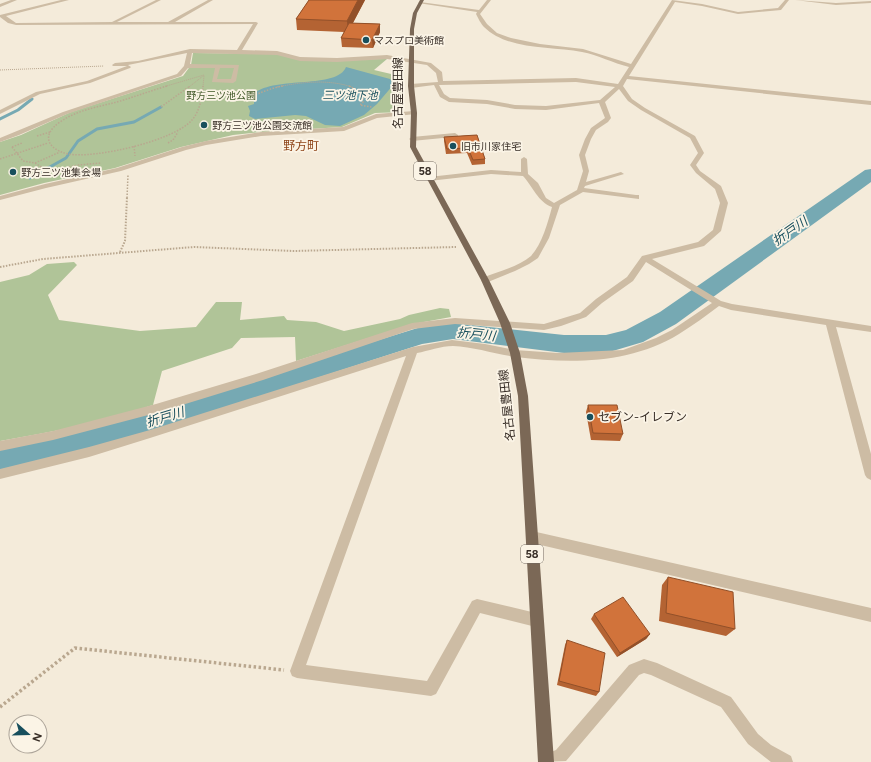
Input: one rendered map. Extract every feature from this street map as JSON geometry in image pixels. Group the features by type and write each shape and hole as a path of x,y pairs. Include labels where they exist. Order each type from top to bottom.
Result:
{"main road":[{"name":"名古屋豊田線","path":"421,2 413,22 411,60 411,86 414,113 412,139 413,147 485,280 506,326 514,350 523,396 546,762"}],"street":[{"path":"0,6 15,0"},
{"path":"1,14 67,0"},
{"path":"113,23 159,0"},
{"path":"170,23 211,0"},
{"path":"489,0 478,14 483,23 499,35 524,44 580,51 633,66"},
{"path":"0,112 38,93 88,82 138,63 190,51 277,54 300,59 337,60 374,57 411,60 429,64 439,72 440,93 444,98 449,100 487,102 508,106 555,108 580,105 602,101 620,86 674,0 738,13 779,8 783,6 787,0"},
{"path":"797,0 836,4 869,2 871,7"},
{"path":"421,2 479,11"},
{"path":"1,14 10,22 16,24 256,24 238,52"},
{"path":"0,140 17,134 65,112 179,75 187,66 190,51"},
{"path":"115,65 138,63"},
{"path":"187,66 218,66"},
{"path":"626,77 871,103"},
{"path":"0,446 44,438 118,420 412,326 455,321 506,326 544,327 558,324 583,316 630,279 645,258 701,244 717,231 724,203 718,188 698,172 693,164 701,152 693,138 630,100 620,86 576,80 439,83 411,86"},
{"path":"485,280 525,263 535,257 545,237 557,206 573,197 581,188 586,171 582,155 588,139 593,129 606,121 608,118 602,105 602,101"},
{"path":"0,198 32,189 128,167 184,148 234,137 344,129 376,116 414,113"},
{"path":"412,139 455,135 456,138"},
{"path":"524,159 525,174 548,203 557,206"},
{"path":"429,179 491,172 525,174"},
{"path":"581,188 620,174"},
{"path":"0,189 1,192 31,184 32,189"},
{"path":"581,188 636,197"},
{"path":"645,258 715,300 731,307 871,329"},
{"path":"0,474 89,452 413,350 452,344 514,350 558,357 624,353 659,340 675,332 715,300"},
{"path":"830,322 871,475"},
{"path":"413,350 297,671 431,689 477,606 536,620"},
{"path":"532,537 871,614"},
{"path":"546,762 561,756 634,670 644,666 652,668 726,702 753,739 784,762"}],"path":[{"path":"0,70 115,65"},
{"path":"161,107 204,75"},
{"path":"235,98 253,96 269,88 335,82 351,85 359,89 363,93 363,102 360,105"},
{"path":"163,146 173,140 178,132 191,121 201,100 203,83"},
{"path":"66,153 75,155 105,152 152,141 178,132"},
{"path":"0,159 48,143"},
{"path":"12,147 23,161 35,163 45,169 52,170 78,165 102,163"},
{"path":"35,163 61,151"},
{"path":"134,154 142,152"},
{"path":"120,252 125,241 128,167"},
{"path":"0,267 43,259 120,252 194,248 222,247 301,251 466,246"},
{"path":"0,706 75,648 297,671"}],"green space":[{"name":"野方三ツ池公園","path":"193,53 276,54 299,60 387,59 374,70 404,77 403,112 375,113 342,127 233,135 181,147 115,168 44,183 0,195 0,142 21,135 71,112 183,76 191,65"},
{"path":"74,262 77,265 48,295 59,320 140,331 196,327 216,302 242,302 240,320 284,316 287,320 316,322 344,331 400,319 409,315 440,308 449,309 451,317 413,324 296,361 295,337 241,338 232,348 162,371 153,405 115,417 77,426 0,441 0,282 29,275 47,264"}],"water":[{"name":"三ツ池下池","path":"346,67 390,79 394,84 377,104 364,115 340,126 325,125 306,116 295,115 255,119 249,116 250,111 248,106 254,104 254,100 248,101 256,92 267,87 282,84 328,79 339,74"}],"building":[{"path":"309,0 358,0 347,21 296,19"},
{"path":"349,23 380,24 372,40 341,38"},
{"path":"477,135 485,159 473,160 468,148 447,149 444,137"},
{"path":"588,405 617,405 623,434 593,433"},
{"path":"668,577 733,592 735,629 666,613"},
{"path":"623,597 650,634 620,653 594,614"},
{"path":"567,640 605,653 599,692 559,681"}],"waterway":[{"path":"0,119 18,110 32,99"},
{"path":"30,178 66,158 78,141 97,129 134,122 161,107"},
{"name":"折戸川","path":"0,460 80,442 142,424 421,336 453,331 564,344 606,344 634,336 668,318 871,174"}],"place":[{"name":"マスプロ美術館","path":"366,40"},
{"name":"野方三ツ池公園交流館","path":"204,125"},
{"name":"旧市川家住宅","path":"453,146"},
{"name":"野方三ツ池集会場","path":"13,172"},
{"name":"セブン-イレブン","path":"590,417"}],"district":[{"name":"野方町","path":"301,146"}]}
